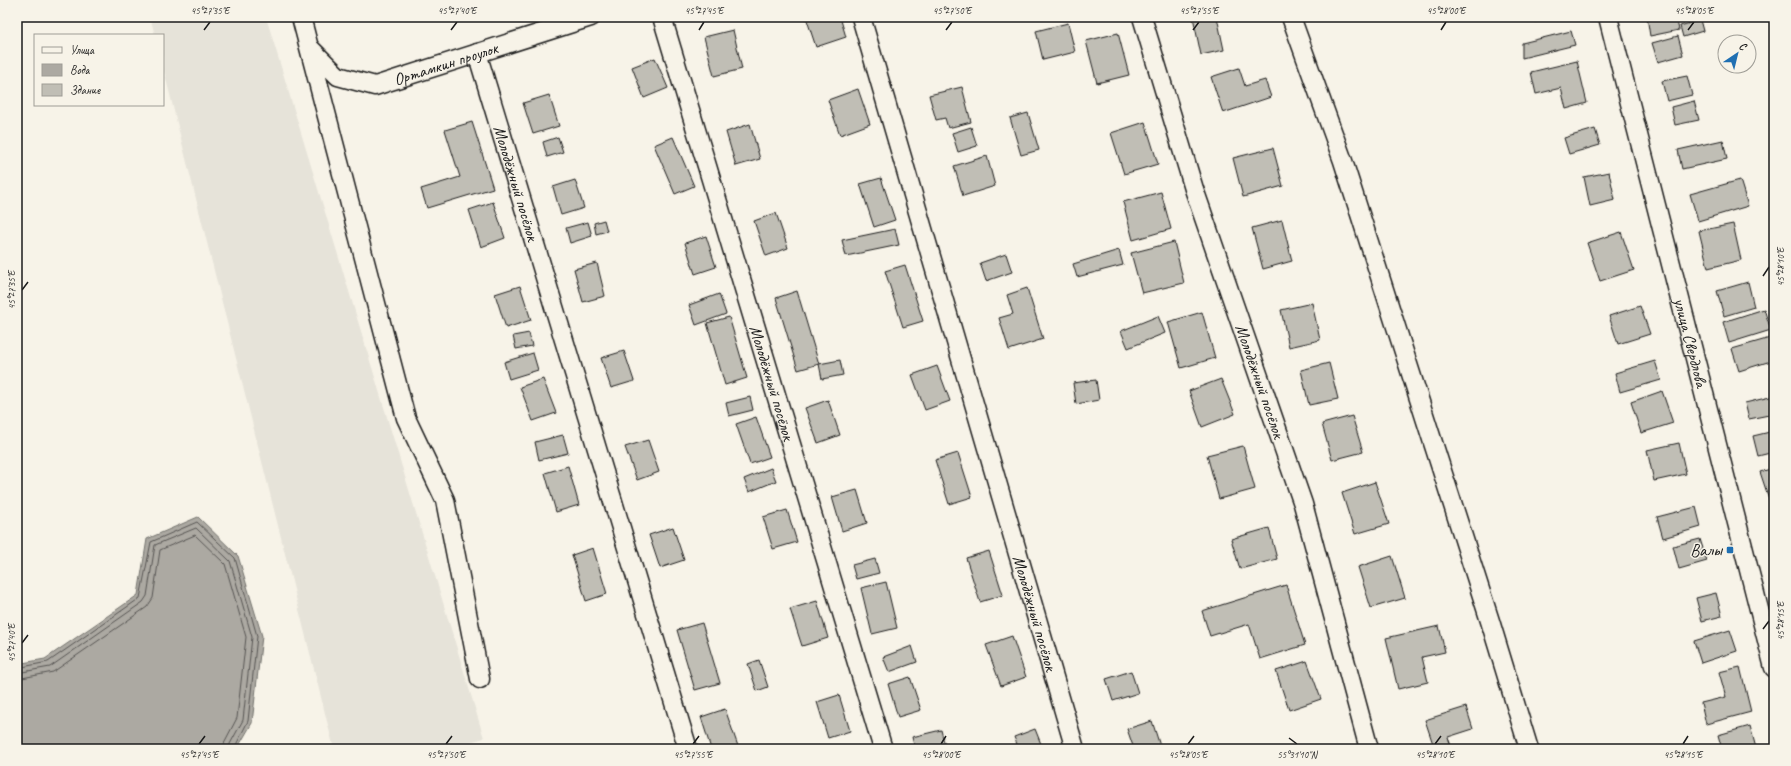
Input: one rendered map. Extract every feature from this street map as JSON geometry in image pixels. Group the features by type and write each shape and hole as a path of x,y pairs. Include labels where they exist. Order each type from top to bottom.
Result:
{"street":[{"path":"301,17 406,418 445,500 480,679"},
{"name":"Ортамкин проулок","path":"309,48 338,76 375,86 591,17"},
{"name":"Молодёжный посёлок","path":"662,17 883,749"},
{"name":"Молодёжный посёлок","path":"861,17 1075,749"},
{"name":"Молодёжный посёлок","path":"1142,17 1194,188 1303,504 1369,749"},
{"path":"1292,17 1343,161 1529,749"},
{"name":"улица Свердлова","path":"1608,17 1774,668"},
{"name":"Молодёжный посёлок","path":"477,53 688,749"}],"shaded area":[{"path":"150,17 266,17 484,738 445,749 334,749 164,71 164,34 155,34"}],"water":[{"path":"198,517 238,556 262,636 252,723 237,749 17,749 17,664 45,659 138,595 147,539"}],"building":[{"path":"806,17 840,17 846,37 816,47"},
{"path":"1193,17 1217,17 1224,50 1201,55"},
{"path":"1534,17 1553,17 1535,22"},
{"path":"1647,17 1676,17 1679,30 1650,36"},
{"path":"1700,20 1703,31 1683,37 1680,26"},
{"path":"1068,23 1075,52 1043,60 1036,31"},
{"path":"733,30 742,69 714,76 704,37"},
{"path":"1571,31 1575,45 1522,58 1522,43"},
{"path":"1118,33 1129,75 1097,83 1086,41"},
{"path":"1678,36 1683,55 1658,62 1652,43"},
{"path":"655,58 668,88 644,98 632,67"},
{"path":"1577,61 1587,103 1566,109 1561,88 1536,94 1531,72"},
{"path":"1239,68 1245,86 1265,80 1271,97 1223,113 1211,77"},
{"path":"1687,76 1692,95 1667,101 1662,81"},
{"path":"962,87 971,122 948,128 945,118 936,120 929,95"},
{"path":"858,89 870,124 840,135 828,100"},
{"path":"549,95 559,126 533,134 523,103"},
{"path":"1694,101 1699,120 1675,125 1671,107"},
{"path":"1028,113 1039,150 1021,155 1010,118"},
{"path":"472,122 493,188 427,208 421,189 460,177 445,130"},
{"path":"1145,122 1158,164 1124,174 1111,133"},
{"path":"750,124 760,159 736,166 726,132"},
{"path":"971,127 977,146 958,152 952,133"},
{"path":"1595,129 1600,145 1569,154 1564,138"},
{"path":"558,137 563,152 547,157 543,142"},
{"path":"673,137 694,186 675,194 654,145"},
{"path":"1723,140 1727,159 1682,169 1678,150"},
{"path":"1273,148 1283,186 1243,197 1233,158"},
{"path":"987,156 995,186 963,196 954,166"},
{"path":"1609,172 1615,200 1590,206 1584,177"},
{"path":"881,178 895,220 874,227 860,184"},
{"path":"575,180 584,208 561,215 553,187"},
{"path":"1740,180 1748,206 1698,221 1690,194"},
{"path":"1161,192 1171,229 1133,240 1123,202"},
{"path":"493,202 505,238 481,247 469,210"},
{"path":"776,213 788,248 766,256 754,221"},
{"path":"604,220 607,231 596,234 594,223"},
{"path":"1282,220 1292,261 1263,269 1252,228"},
{"path":"588,222 592,236 570,243 566,228"},
{"path":"1733,224 1741,260 1708,268 1699,231"},
{"path":"895,229 899,245 846,256 842,240"},
{"path":"1621,232 1634,270 1600,281 1587,243"},
{"path":"706,236 716,267 695,274 685,243"},
{"path":"1174,242 1184,283 1142,293 1131,253"},
{"path":"1119,250 1123,265 1077,277 1073,264"},
{"path":"1006,254 1012,272 986,281 980,263"},
{"path":"597,263 605,296 583,302 574,269"},
{"path":"905,265 923,321 903,327 885,271"},
{"path":"1748,282 1754,307 1724,316 1717,291"},
{"path":"520,286 531,320 506,328 495,294"},
{"path":"1027,288 1043,339 1009,350 999,318 1013,314 1007,295"},
{"path":"797,291 819,364 798,370 776,298"},
{"path":"719,294 726,314 696,325 689,305"},
{"path":"1312,303 1320,340 1289,347 1281,310"},
{"path":"1640,306 1650,334 1618,344 1609,316"},
{"path":"1764,309 1771,330 1729,343 1723,322"},
{"path":"1202,312 1215,358 1181,368 1168,322"},
{"path":"1158,316 1165,333 1128,348 1121,331"},
{"path":"729,317 747,378 725,385 707,323"},
{"path":"529,333 532,346 516,349 513,336"},
{"path":"1770,338 1774,352 1774,360 1739,371 1732,349"},
{"path":"624,351 634,381 611,388 601,358"},
{"path":"533,353 538,370 509,379 504,362"},
{"path":"840,360 843,375 822,379 819,364"},
{"path":"1655,361 1661,380 1620,392 1615,373"},
{"path":"1329,363 1338,399 1309,405 1301,370"},
{"path":"937,366 950,401 925,410 912,375"},
{"path":"543,379 556,413 533,421 520,387"},
{"path":"1221,379 1235,414 1202,427 1189,391"},
{"path":"1096,380 1099,400 1076,404 1073,383"},
{"path":"1662,391 1673,423 1641,433 1631,402"},
{"path":"1774,396 1774,414 1749,419 1745,403"},
{"path":"750,397 753,410 729,416 726,403"},
{"path":"828,400 840,435 818,443 805,408"},
{"path":"1352,416 1363,452 1332,460 1322,424"},
{"path":"756,417 770,457 750,464 736,424"},
{"path":"1774,431 1774,452 1758,456 1753,436"},
{"path":"563,435 568,453 539,460 535,442"},
{"path":"648,440 659,472 637,480 625,447"},
{"path":"1679,443 1686,474 1654,481 1647,450"},
{"path":"1243,446 1255,489 1219,499 1207,455"},
{"path":"958,453 972,497 949,504 935,460"},
{"path":"568,466 579,505 556,512 545,473"},
{"path":"771,468 776,481 749,492 744,479"},
{"path":"1774,468 1774,501 1770,502 1760,472"},
{"path":"1375,482 1389,524 1355,534 1342,493"},
{"path":"857,490 867,523 842,531 832,497"},
{"path":"1696,507 1701,527 1663,538 1657,517"},
{"path":"787,510 797,542 773,549 763,517"},
{"path":"673,527 684,560 660,568 649,535"},
{"path":"1269,528 1277,559 1240,569 1231,539"},
{"path":"1700,539 1707,561 1679,569 1673,546"},
{"path":"593,548 607,594 586,601 572,555"},
{"path":"989,551 1003,595 980,602 966,558"},
{"path":"1392,556 1405,598 1371,608 1358,567"},
{"path":"875,559 879,573 856,579 852,565"},
{"path":"886,582 897,628 872,634 861,588"},
{"path":"1286,585 1305,645 1260,659 1249,624 1210,636 1202,611"},
{"path":"1716,593 1722,616 1702,621 1696,598"},
{"path":"817,601 828,638 802,646 790,609"},
{"path":"702,623 720,683 695,690 677,630"},
{"path":"1439,626 1445,652 1422,657 1428,682 1398,689 1386,638"},
{"path":"1730,630 1737,651 1701,663 1694,641"},
{"path":"1012,636 1026,677 1001,686 986,645"},
{"path":"912,646 917,662 889,672 883,657"},
{"path":"759,660 768,687 757,691 748,664"},
{"path":"1307,661 1321,699 1289,710 1276,671"},
{"path":"1740,667 1751,712 1706,724 1701,703 1726,697 1719,672"},
{"path":"1131,671 1138,693 1113,701 1106,679"},
{"path":"910,677 921,710 898,717 888,684"},
{"path":"839,695 850,731 828,738 817,702"},
{"path":"1466,707 1473,729 1448,737 1452,749 1429,749 1434,747 1425,720"},
{"path":"725,709 739,749 711,749 701,717"},
{"path":"1152,721 1161,749 1134,749 1127,729"},
{"path":"1750,726 1756,748 1722,749 1718,735"},
{"path":"1035,729 1043,749 1019,749 1014,737"},
{"path":"941,730 945,746 934,749 915,749 912,737"}],"place":[{"name":"Валы","path":"1730,550"}]}
